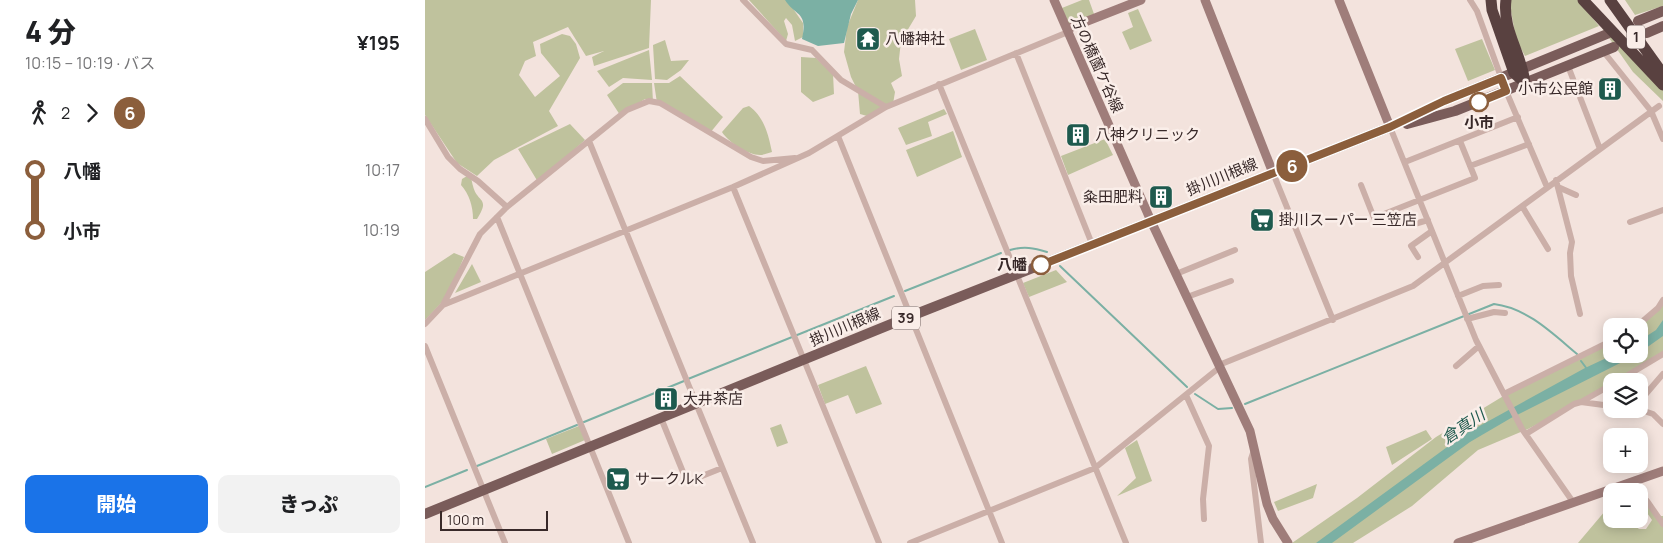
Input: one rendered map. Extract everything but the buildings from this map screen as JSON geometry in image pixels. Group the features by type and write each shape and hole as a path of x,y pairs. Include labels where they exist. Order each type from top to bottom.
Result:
{"highway":[{"path":"1491,0 1492,10 1525,84"},
{"path":"1506,0 1504,18 1519,71"},
{"path":"1583,0 1663,85"},
{"name":"1","path":"1610,0 1663,74"},
{"path":"1619,0 1663,67"}],"main road":[{"path":"1638,21 1663,11"},
{"path":"1647,33 1663,26"},
{"name":"掛川川根線","path":"425,514 911,316 1390,127 1444,101 1607,34"},
{"name":"掛川川根線","path":"1390,127 1455,111 1614,46"}],"street":[{"path":"743,0 786,44 812,50 841,80 886,107"},
{"name":"方の橋薗ケ谷線","path":"1054,0 1151,221 1250,431 1267,504 1286,542"},
{"path":"443,305 733,187 801,157 886,107 1141,0"},
{"path":"1205,0 1333,320"},
{"path":"1339,0 1479,346 1524,431 1573,502"},
{"path":"1470,0 1477,11 1506,91 1547,187"},
{"path":"1477,0 1477,11"},
{"path":"1603,51 1651,111 1663,139"},
{"path":"1016,53 1092,244"},
{"path":"1568,66 1600,149"},
{"path":"939,84 1126,543"},
{"path":"425,324 443,305 480,234 507,208 627,110 649,101 660,103 751,157 763,161 801,157"},
{"path":"910,543 1095,468 1187,395 1220,366 1394,296 1413,286 1547,187 1557,184 1600,149 1659,106"},
{"path":"1405,162 1518,117"},
{"path":"425,119 437,142 454,163 478,181 507,208"},
{"path":"838,136 1002,543"},
{"path":"589,140 753,543"},
{"path":"1361,185 1373,218 1475,178 1460,140"},
{"path":"1470,166 1529,144"},
{"path":"1557,184 1576,195"},
{"path":"1557,184 1572,242 1570,253 1571,276 1580,314"},
{"path":"733,187 879,543"},
{"path":"1522,206 1548,249"},
{"path":"1630,222 1663,210"},
{"path":"497,217 629,543"},
{"path":"1411,225 1428,220"},
{"path":"1418,257 1411,246 1432,230"},
{"path":"1176,274 1235,250"},
{"path":"1187,297 1231,281"},
{"path":"1458,296 1483,286 1499,285"},
{"path":"1646,318 1658,308 1663,300"},
{"path":"1467,319 1494,312 1505,313"},
{"path":"1505,396 1603,345"},
{"path":"425,346 505,543"},
{"path":"1456,366 1479,346"},
{"path":"1631,373 1663,354"},
{"path":"1648,392 1663,374"},
{"path":"1524,431 1603,390"},
{"path":"1187,395 1209,446 1203,499 1204,519"},
{"path":"1581,402 1603,405"},
{"path":"1648,412 1653,414 1663,424"},
{"path":"661,418 687,482 722,468"},
{"path":"1255,448 1251,459 1261,543"},
{"path":"1459,543 1663,471"},
{"path":"1648,502 1663,524"}],"green space":[{"path":"425,0 651,0 649,48 594,66 592,57 604,51 586,56 568,27 533,42 536,56 525,61 519,75 535,97 560,76 541,53 540,44 562,34 570,36 576,44 580,58 549,111 558,126 494,160 477,176 457,163 425,115"},
{"path":"749,0 787,0 803,23 803,37 795,41 792,25 786,18 784,21 788,34 786,41"},
{"path":"858,0 915,0 916,16 901,41 899,59 902,76 891,83 895,92 893,104 867,116 860,114 858,91 851,77 844,52 847,27"},
{"path":"1082,0 1089,0 1094,14 1071,24 1068,23 1062,8"},
{"path":"1509,0 1578,0 1599,26 1525,56 1516,39"},
{"path":"1625,0 1663,0 1663,6 1635,15"},
{"path":"1138,9 1152,41 1130,50 1122,32 1133,27 1128,13"},
{"path":"1605,26 1663,90 1663,101 1633,72 1602,28"},
{"path":"975,29 987,60 961,70 949,39"},
{"path":"1482,39 1495,70 1468,81 1455,49"},
{"path":"665,40 671,61 689,60 681,70 667,80 655,79 653,45"},
{"path":"649,50 652,80 623,78 609,87 597,71"},
{"path":"801,57 816,58 833,74 834,94 813,102 801,92"},
{"path":"680,76 723,117 710,133 657,103 654,83 669,83"},
{"path":"623,83 652,83 653,102 645,99 620,115 607,95"},
{"path":"749,106 762,120 772,152 760,155 750,153 733,144 722,132 743,108"},
{"path":"944,109 947,114 928,122 932,136 906,145 898,128"},
{"path":"570,124 585,140 538,182 518,149"},
{"path":"953,131 962,157 917,177 906,150"},
{"path":"1105,139 1113,155 1068,175 1061,156"},
{"path":"467,176 471,178 475,191 483,203 477,219 473,219 470,200 461,185 462,179"},
{"path":"454,253 464,257 447,297 425,320 425,272"},
{"path":"472,264 481,282 455,293"},
{"path":"1056,270 1067,282 1029,297 1023,283"},
{"path":"1663,300 1663,353 1648,362 1648,318 1646,318"},
{"path":"1603,345 1603,363 1647,363 1631,373 1603,373 1603,389 1528,429 1478,450 1412,506 1353,543 1292,543 1357,498 1436,437 1510,392"},
{"path":"866,366 882,404 856,414 848,395 825,404 818,385"},
{"path":"781,424 788,443 777,447 770,428"},
{"path":"579,426 585,440 552,454 546,439"},
{"path":"1426,430 1432,439 1392,465 1386,447"},
{"path":"1137,440 1152,481 1117,496 1136,478 1125,448"},
{"path":"1317,484 1313,498 1278,511 1274,502"},
{"path":"1648,502 1660,516 1663,516 1663,543 1578,543 1603,513 1603,528 1646,529 1652,520 1648,514"}],"water":[{"path":"785,0 858,0 851,14 844,43 818,46 802,39 802,19"},
{"path":"1663,320 1663,336 1648,347 1648,335 1656,330"},
{"path":"1603,360 1603,363 1620,363 1511,418 1470,442 1332,543 1316,543 1465,434"}],"waterway":[{"path":"1010,250 1029,248 1047,252"},
{"path":"905,291 1001,253"},
{"path":"1060,266 1187,387"},
{"path":"688,379 894,296"},
{"path":"1245,404 1494,304 1506,306 1528,316 1577,354"},
{"path":"1581,361 1587,369"},
{"path":"584,422 684,381"},
{"path":"1195,394 1218,409 1232,408"},
{"path":"477,466 577,425"},
{"path":"425,487 467,470"}],"bus line":[{"name":"6","path":"1041,265 1390,127 1444,101 1501,78 1506,91 1479,102"}],"place":[{"name":"八幡神社","path":"868,39"},
{"name":"小市公民館","path":"1610,89"},
{"name":"小市","path":"1479,102"},
{"name":"八神クリニック","path":"1078,135"},
{"name":"粂田肥料","path":"1161,197"},
{"name":"掛川スーパー 三笠店","path":"1262,220"},
{"name":"八幡","path":"1041,265"},
{"name":"大井茶店","path":"666,399"},
{"name":"サークルK","path":"618,479"}],"water label":[{"name":"倉真川","path":"1463,426"}]}
